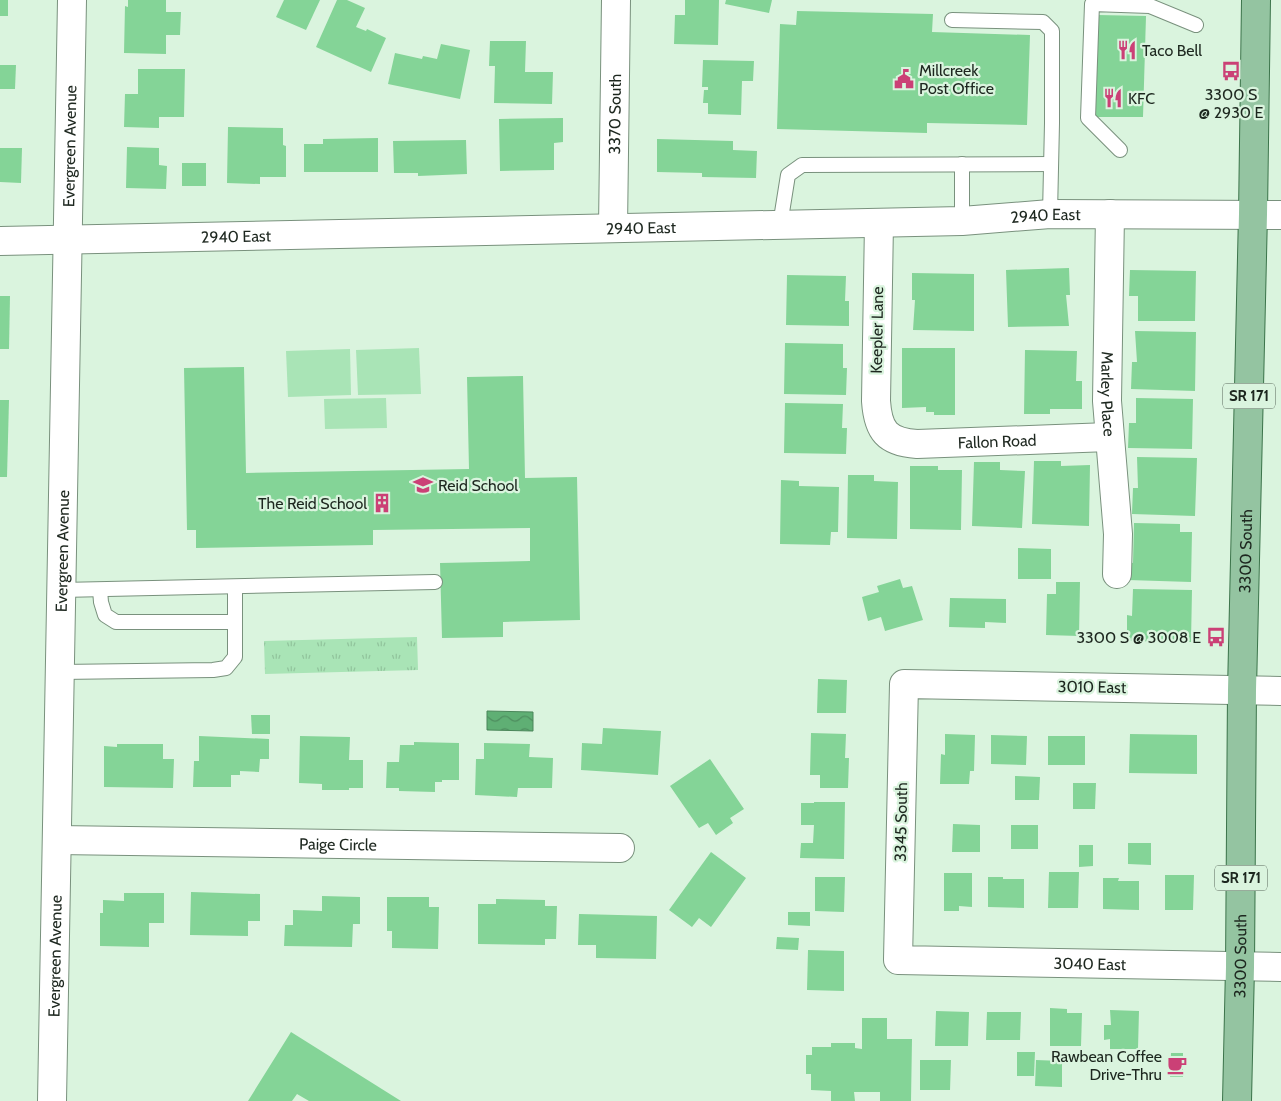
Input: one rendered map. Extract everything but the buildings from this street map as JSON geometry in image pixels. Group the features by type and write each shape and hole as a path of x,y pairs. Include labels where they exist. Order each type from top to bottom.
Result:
{"main road":[{"name":"3300 South","path":"1237,1101 1242,690 1256,0"}],"street":[{"name":"Evergreen Avenue","path":"52,1101 72,0"},
{"name":"3370 South","path":"613,228 616,0"},
{"name":"2940 East","path":"0,241 962,221 1050,214 1281,215"},
{"name":"Marley Place","path":"1110,214 1107,401 1118,534 1117,574"},
{"name":"Keepler Lane","path":"878,222 876,402 878,420 887,436"},
{"name":"Fallon Road","path":"887,436 901,442 917,444 1109,436"},
{"name":"3010 East","path":"904,684 1281,691"},
{"name":"3345 South","path":"898,960 904,684"},
{"name":"Paige Circle","path":"57,840 620,848"},
{"name":"3040 East","path":"898,960 1281,968"}],"lane":[{"path":"1120,150 1088,118 1092,4 1150,6 1196,25"},
{"path":"952,20 1043,22 1052,32 1050,214"},
{"path":"962,164 962,221"},
{"path":"780,225 788,175 802,165 1051,164"},
{"path":"61,590 435,582"},
{"path":"60,672 213,670 226,668 235,657 235,587"},
{"path":"100,590 105,615 116,622 235,622"}],"green space":[{"path":"419,348 421,394 358,395 356,350"},
{"path":"350,349 351,395 288,397 286,351"},
{"path":"386,398 387,428 325,429 324,399"},
{"path":"417,637 418,670 265,674 264,641"}],"water":[{"path":"487,711 533,712 533,731 487,730"}],"place":[{"name":"Taco Bell","path":"1127,50"},
{"name":"3300 S @ 2930 E","path":"1231,71"},
{"name":"Millcreek Post Office","path":"904,79"},
{"name":"KFC","path":"1113,98"},
{"name":"Reid School","path":"423,485"},
{"name":"The Reid School","path":"382,503"},
{"name":"3300 S @ 3008 E","path":"1216,637"},
{"name":"Rawbean Coffee Drive-Thru","path":"1177,1065"}]}
